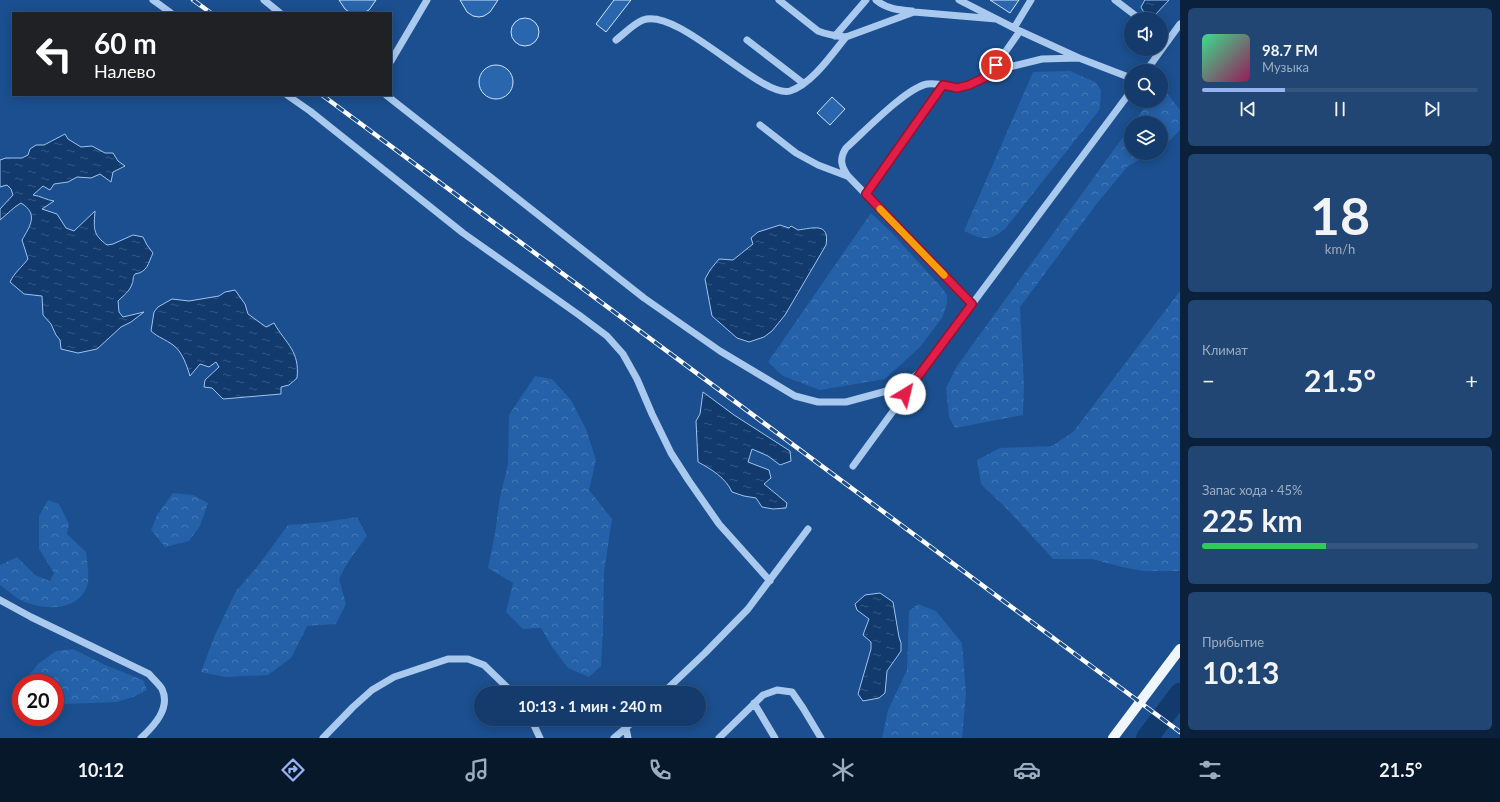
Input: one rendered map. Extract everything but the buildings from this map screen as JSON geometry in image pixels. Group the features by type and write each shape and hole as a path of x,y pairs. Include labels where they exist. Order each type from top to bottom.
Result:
{"main road":[{"path":"1113,738 1179,654"}],"street":[{"path":"153,0 170,12"},
{"path":"264,0 279,12"},
{"path":"392,58 427,0"},
{"path":"779,0 818,31 835,36 846,37 914,12"},
{"path":"835,36 866,0"},
{"path":"876,0 893,10 996,19"},
{"path":"959,0 1017,30 1079,58 1124,75"},
{"path":"988,76 1017,30 1031,0"},
{"path":"1115,0 1131,12"},
{"path":"616,40 643,20 655,19 664,21 698,40 762,83 774,89 789,91 803,83 820,68 846,37"},
{"path":"1168,41 1180,24"},
{"path":"747,40 803,83"},
{"path":"972,304 848,176 841,163 841,155 846,148 900,100 915,89 926,84 957,88 964,87 1013,66 1042,59 1079,58"},
{"path":"866,194 943,85"},
{"path":"289,96 310,110 463,233 579,315 606,336 623,354 637,379 671,453 689,481 719,524 770,581"},
{"path":"387,96 644,298 720,351 795,396 818,402 846,402 883,392 906,383 923,370"},
{"path":"853,466 1124,101"},
{"path":"760,125 802,156 818,165 848,176"},
{"path":"670,686 748,609 808,529"},
{"path":"0,600 31,617 149,674 161,688 166,700 161,714 152,728 141,738"},
{"path":"323,738 372,690 394,677 448,659 468,659 484,665 506,686"},
{"path":"719,738 763,695 777,690 792,692 821,738"},
{"path":"754,704 775,738"},
{"path":"534,726 540,738"},
{"path":"614,738 626,728 628,738"}],"green space":[{"path":"1070,71 1095,82 1101,90 1100,109 1005,229 990,238 981,238 964,231 1033,72"},
{"path":"1168,95 1180,110 1180,130 1168,142 1168,116 1138,116 1144,108 1168,108"},
{"path":"1124,136 1124,160 1138,160 1127,167 1095,206 1020,307 1024,387 1023,415 955,428 949,417 946,388 957,366"},
{"path":"871,213 891,232 947,295 947,304 942,318 920,347 885,379 820,390 783,376 768,362"},
{"path":"1180,291 1180,571 1144,571 1092,559 1053,559 1007,509 981,484 977,460 1000,448 1052,446 1073,432"},
{"path":"535,376 552,379 571,400 586,429 596,460 589,490 612,519 604,572 601,666 589,677 568,668 552,647 541,628 523,629 506,612 513,583 488,568 500,497 508,464 509,415"},
{"path":"173,493 193,495 208,503 200,526 189,541 165,547 151,530 157,515"},
{"path":"48,500 59,504 69,524 67,534 86,552 88,564 88,583 82,595 67,605 58,607 38,606 20,600 0,585 0,565 17,557 35,575 50,581 54,573 39,549 39,516"},
{"path":"357,517 367,536 348,562 339,579 346,604 336,624 307,626 291,658 268,675 225,677 201,672 215,635 236,591 257,567 288,525 325,522"},
{"path":"918,604 936,611 962,643 966,693 962,738 882,738 888,710 907,670 909,611"},
{"path":"73,649 105,665 143,680 147,690 133,697 117,702 64,704 64,674 30,674 38,664 56,651"}],"water":[{"path":"1145,0 1169,0 1158,12 1144,12 1141,7"},
{"path":"65,134 68,139 81,147 92,146 105,153 113,153 118,161 125,166 113,172 111,182 100,174 91,178 77,177 68,182 54,184 50,190 43,186 33,195 54,201 42,209 57,214 66,228 74,231 95,211 94,222 96,234 107,245 113,244 133,235 143,237 153,253 145,269 135,274 130,289 118,301 119,312 123,317 144,312 131,322 121,327 97,349 78,353 61,349 60,340 51,324 43,315 42,296 24,294 10,282 28,259 22,240 30,225 30,211 21,203 0,220 0,209 13,195 11,189 7,185 0,187 0,160 6,158 22,158 28,155 30,149 36,145 44,145"},
{"path":"780,225 789,228 791,226 798,230 819,228 825,233 827,238 826,245 785,315 772,331 764,337 749,342 737,338 712,316 705,279 719,259 733,260 753,244 751,238 758,232"},
{"path":"235,290 245,304 248,314 266,327 274,323 294,354 297,378 289,385 281,387 281,394 223,399 212,388 204,387 205,380 219,367 216,362 209,367 200,364 190,376 184,359 179,351 170,343 151,331 154,312 158,307 172,299 189,301 219,296 225,292"},
{"path":"703,392 734,415 790,451 791,461 780,465 768,456 752,449 748,462 769,470 771,478 764,484 787,503 786,508 773,509 762,507 756,498 732,492 722,478 698,462 696,421 700,414"},
{"path":"880,593 893,602 901,643 901,651 887,671 885,693 879,698 863,701 858,694 871,649 871,642 863,635 869,619 857,610 855,604 865,595"}],"waterway":[{"path":"1147,738 1180,694"}],"railway":[{"path":"193,0 210,12"},
{"path":"323,96 1180,732"}],"slow traffic":[{"path":"880,209 944,275"}],"route":[{"path":"905,394 972,304 866,194 943,85 957,88 964,87 988,76 996,65"}]}
